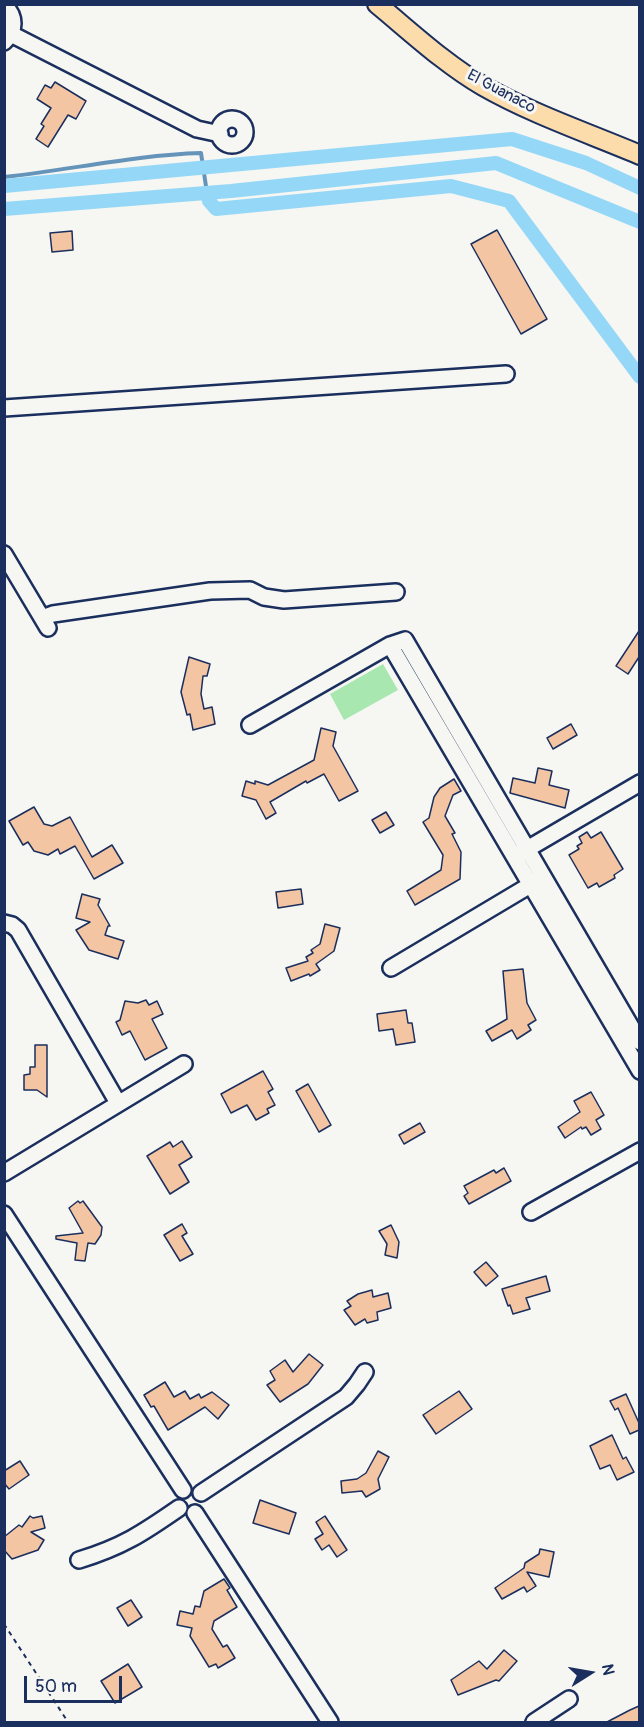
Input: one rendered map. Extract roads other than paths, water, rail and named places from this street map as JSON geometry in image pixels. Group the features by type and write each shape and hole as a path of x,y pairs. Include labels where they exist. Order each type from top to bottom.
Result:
{"main road":[{"name":"El Guanaco","path":"377,4 459,70 483,86 514,102 639,155"}],"street":[{"path":"7,6 14,23 8,38 197,129 220,134"},
{"path":"4,408 506,374"},
{"path":"4,554 45,623 53,614 210,591 250,590 264,597 284,600 396,592"},
{"path":"250,725 390,645 405,640 520,853"},
{"path":"390,645 639,1042"},
{"path":"520,853 639,783"},
{"path":"391,968 537,881"},
{"path":"537,881 639,1071"},
{"path":"4,923 18,930 118,1103"},
{"path":"4,1173 184,1064"},
{"path":"531,1212 639,1151"},
{"path":"4,1214 183,1490"},
{"path":"201,1493 346,1397 365,1372"},
{"path":"191,1488 201,1493 203,1504 195,1513 186,1513 179,1508 178,1496 183,1490 191,1488"},
{"path":"79,1560 108,1552 125,1544 179,1508"},
{"path":"195,1513 330,1722"},
{"path":"534,1722 569,1700"}],"waterway":[{"path":"4,186 512,139 586,163 640,188"},
{"path":"4,177 176,154 201,153 207,193"},
{"path":"4,209 231,191 496,163 640,222"},
{"path":"207,193 209,201 216,209 451,186 509,201 640,377"}]}
